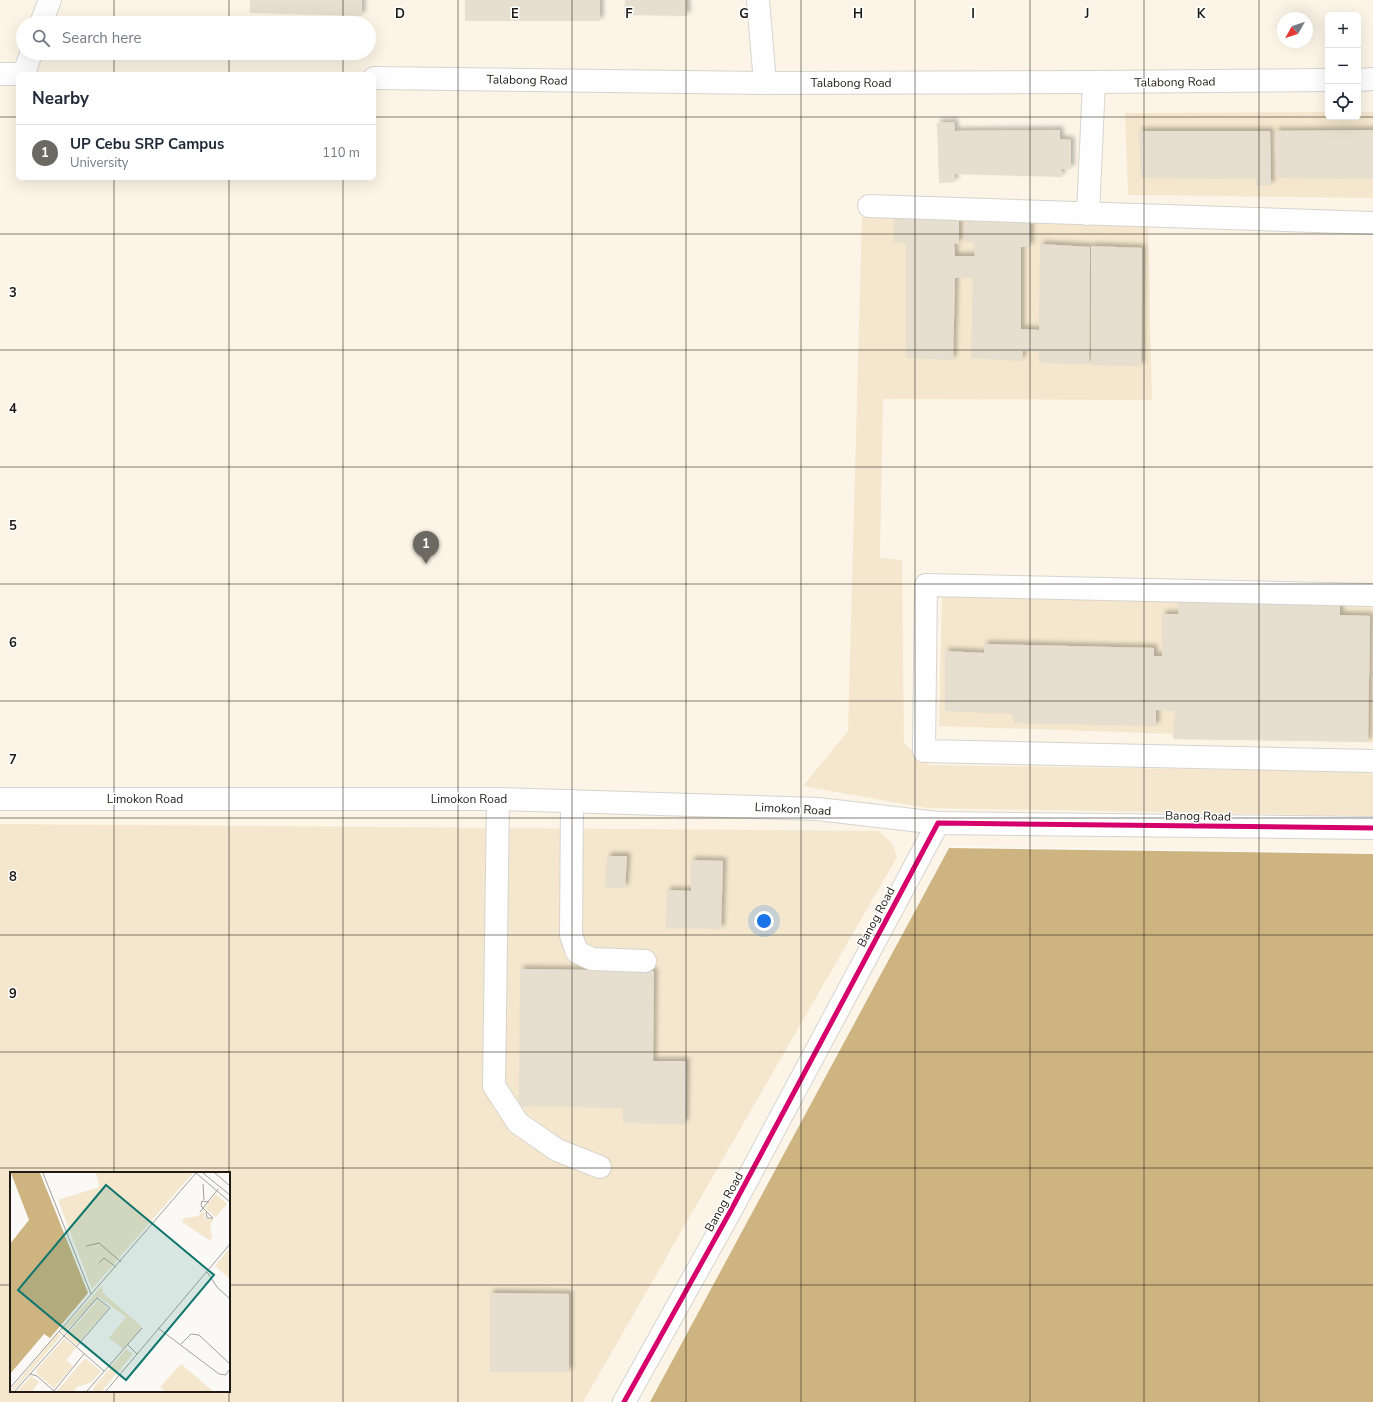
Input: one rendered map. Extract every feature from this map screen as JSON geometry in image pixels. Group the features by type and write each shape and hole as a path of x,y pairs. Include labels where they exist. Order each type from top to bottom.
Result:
{"street":[{"path":"44,16 50,0"},
{"path":"758,0 765,83"},
{"path":"25,72 29,60"},
{"path":"0,74 16,74"},
{"name":"Talabong Road","path":"376,78 765,83 1325,80"},
{"path":"1361,80 1373,80"},
{"path":"1088,214 1094,82"},
{"path":"869,206 1373,223"},
{"path":"1373,595 926,584 924,751 1373,761"},
{"name":"Limokon Road","path":"0,799 498,799 818,809 938,823"},
{"path":"498,799 494,1086 518,1123 557,1150 600,1167"},
{"path":"572,801 571,935 577,952 592,959 645,961"},
{"name":"Banog Road","path":"624,1402 730,1212 938,823 1373,828"}],"shaded area":[{"path":"0,0 1373,0 1373,853 949,846 653,1402 0,1402"},
{"path":"1325,112 1325,120 1361,120 1361,112 1373,112 1373,198 1128,195 1125,113"},
{"path":"862,214 1148,224 1152,400 883,399 880,558 902,560 904,743 930,765 1373,772 1373,816 926,808 803,786 848,731"},
{"path":"942,594 1373,606 1373,742 1173,739 1174,734 939,726"},
{"path":"0,824 879,831 892,843 897,857 583,1402 0,1402"},
{"path":"949,848 1373,854 1373,1402 650,1402"}],"building":[{"path":"250,0 362,0 362,16 250,13"},
{"path":"465,0 600,0 600,21 465,21"},
{"path":"625,0 686,0 687,16 624,15"},
{"path":"954,122 955,131 1060,130 1060,139 1071,140 1071,169 1061,169 1062,177 955,174 955,182 939,183 937,123"},
{"path":"1373,130 1373,179 1277,178 1275,131"},
{"path":"1139,131 1270,131 1271,185 1256,186 1256,179 1141,178"},
{"path":"894,215 959,218 959,244 954,243 955,256 975,256 974,242 965,242 964,217 1030,220 1030,247 1021,247 1021,329 1039,330 1040,244 1090,247 1089,364 1039,363 1039,351 1023,351 1022,361 971,358 973,278 955,278 953,360 906,358 906,243 894,242"},
{"path":"1091,246 1142,248 1141,366 1091,365"},
{"path":"1177,599 1340,603 1340,615 1370,616 1368,742 1173,739 1175,711 1156,710 1156,726 1014,723 1012,714 945,711 945,651 984,653 984,644 1154,648 1154,656 1162,656 1162,614 1179,614"},
{"path":"607,856 627,856 625,888 605,888"},
{"path":"691,860 723,861 721,929 666,928 667,890 691,891"},
{"path":"520,969 654,971 653,1061 686,1061 685,1124 623,1123 623,1108 519,1106"},
{"path":"490,1293 569,1294 569,1372 490,1372"}],"cycle path":[{"path":"624,1402 730,1212 938,823 1373,828"}],"place":[{"name":"UP Cebu SRP Campus","path":"426,564"}]}
